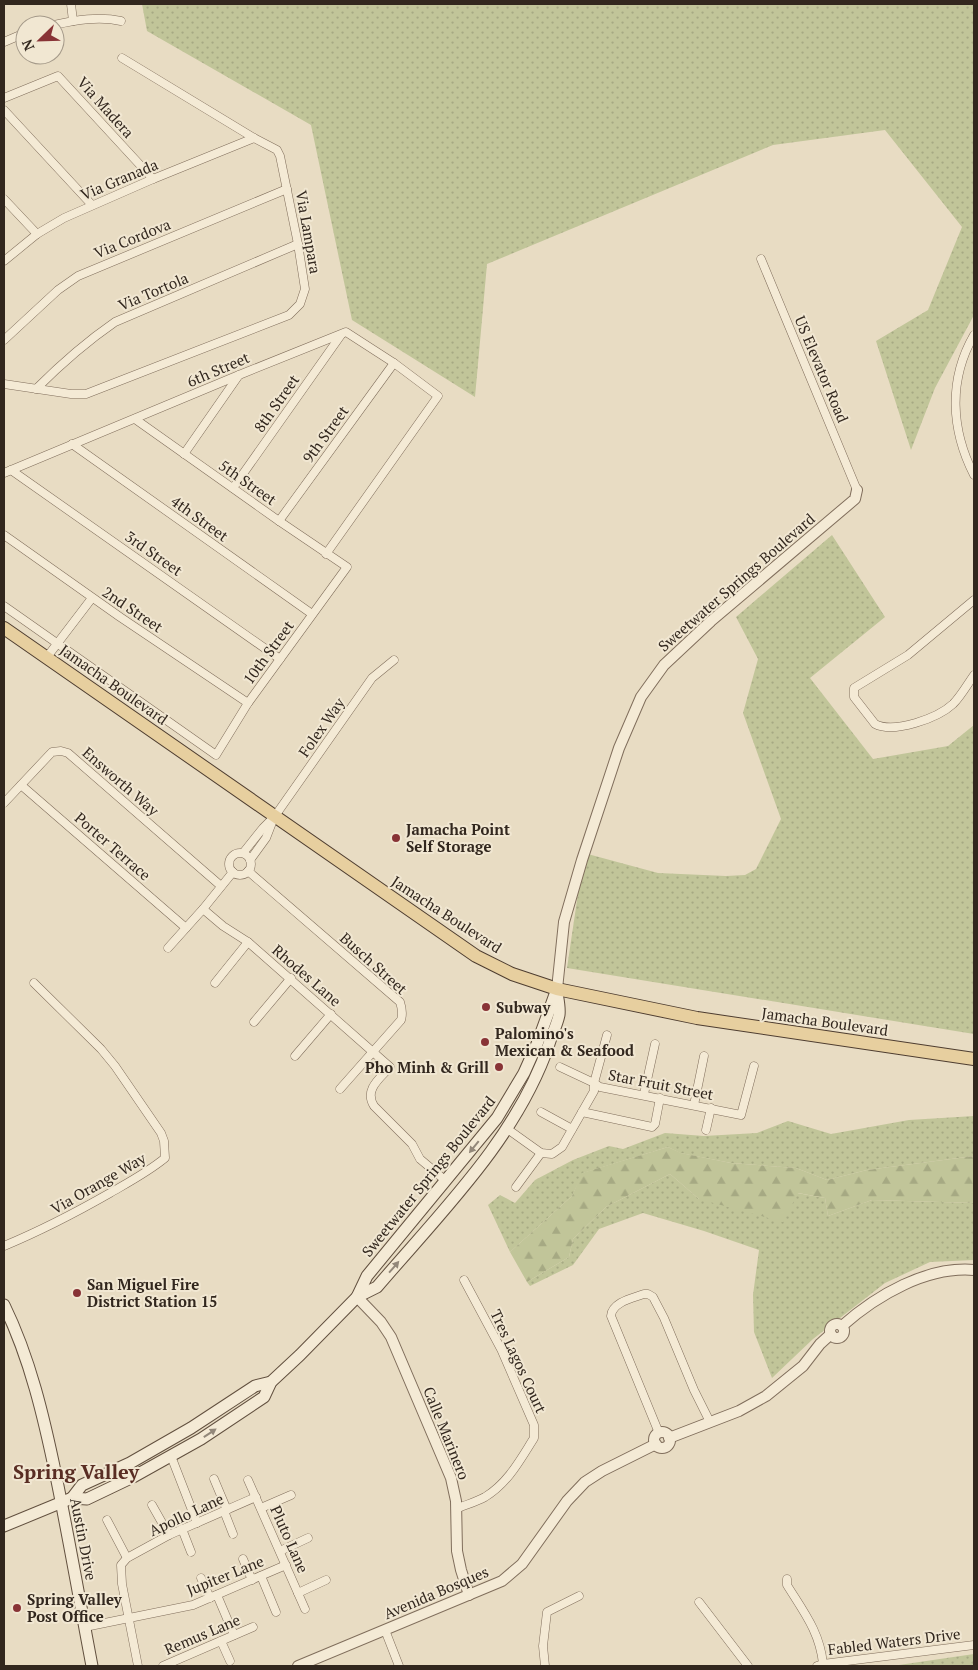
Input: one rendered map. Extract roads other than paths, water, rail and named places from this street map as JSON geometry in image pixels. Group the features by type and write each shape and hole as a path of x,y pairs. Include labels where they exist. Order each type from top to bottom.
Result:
{"main road":[{"name":"Jamacha Boulevard","path":"4,628 476,956 512,974 556,990 697,1018 974,1059"},
{"name":"Sweetwater Springs Boulevard","path":"357,1297 367,1276 497,1118 521,1078 537,1044 556,990"},
{"name":"Sweetwater Springs Boulevard","path":"4,1526 67,1500 87,1498 133,1477 202,1439 264,1397 271,1382 357,1297 377,1286 480,1167 536,1079 560,1014 556,990"},
{"path":"506,1128 506,1120 522,1090 521,1078"},
{"path":"418,1239 422,1223 445,1195 449,1186 446,1182"},
{"name":"Austin Drive","path":"4,1305 31,1377 67,1500 92,1666"},
{"name":"Sweetwater Springs Boulevard","path":"67,1500 82,1485 130,1463 192,1428 255,1386 271,1382"},
{"path":"171,1456 168,1451 172,1446 184,1439 192,1428"}],"street":[{"path":"71,4 73,21"},
{"path":"65,23 111,18 121,20"},
{"name":"Via Lampara","path":"4,384 71,394 86,394 289,315 300,304 305,289 287,189 277,150 122,58"},
{"name":"Via Madera","path":"4,98 58,76 153,179"},
{"path":"4,110 92,205"},
{"name":"Via Granada","path":"4,261 37,234 64,218 254,138"},
{"name":"Via Cordova","path":"4,340 49,298 78,276 287,189"},
{"path":"4,199 37,234"},
{"name":"Via Tortola","path":"36,389 61,363 115,322 298,244"},
{"name":"US Elevator Road","path":"761,259 857,490"},
{"path":"326,554 438,396 394,363 353,336 346,332 341,334"},
{"name":"6th Street","path":"8,472 238,374 341,334"},
{"name":"8th Street","path":"233,488 341,334"},
{"path":"974,335 960,371 955,411 960,439 974,475"},
{"name":"9th Street","path":"279,522 394,363"},
{"path":"184,454 238,374"},
{"name":"5th Street","path":"135,418 279,522 347,567"},
{"name":"4th Street","path":"72,444 312,614"},
{"name":"3rd Street","path":"8,472 280,659"},
{"name":"Sweetwater Springs Boulevard","path":"556,990 564,922 619,748 641,697 664,665 711,621 855,499 857,490"},
{"name":"2nd Street","path":"4,535 92,598 248,703"},
{"name":"10th Street","path":"59,643 216,755 248,703 347,567"},
{"path":"47,658 92,598"},
{"path":"974,600 908,655 854,688 854,697 875,724 896,727 926,719 950,706 974,675"},
{"path":"4,606 59,643"},
{"name":"Folex Way","path":"275,816 372,678 394,660"},
{"name":"Ensworth Way","path":"4,803 52,752 60,750 68,752 222,886"},
{"name":"Porter Terrace","path":"21,785 186,928"},
{"path":"275,816 266,838 250,860 251,864 248,871 240,874 233,872 230,868 230,860 235,854 243,853 275,816"},
{"path":"243,853 250,860"},
{"name":"Busch Street","path":"248,871 400,1002 403,1013 401,1020 340,1089"},
{"path":"168,948 233,872"},
{"name":"Rhodes Lane","path":"203,909 223,926 248,942 291,978 390,1067 376,1082 370,1093 370,1100 412,1144 420,1159 446,1182"},
{"path":"215,983 248,942"},
{"path":"254,1022 291,978"},
{"name":"Via Orange Way","path":"4,1246 33,1234 76,1212 151,1170 165,1158 164,1141 161,1133 115,1066 101,1049 34,983"},
{"path":"295,1056 331,1014"},
{"path":"560,1067 594,1083 607,1034"},
{"path":"644,1094 655,1044"},
{"path":"694,1105 704,1056"},
{"name":"Star Fruit Street","path":"541,1153 552,1154 562,1147 594,1091 594,1083 600,1086 741,1115 754,1066"},
{"path":"582,1112 652,1127 655,1124 660,1098"},
{"path":"706,1130 711,1108"},
{"path":"541,1112 572,1130"},
{"path":"506,1128 541,1153 516,1187"},
{"path":"659,1432 654,1438 656,1444 665,1447 670,1438 739,1411 766,1396 802,1366 831,1334 833,1325 839,1324 842,1326 854,1315 891,1292 931,1274 961,1269 974,1270"},
{"name":"Tres Lagos Court","path":"456,1509 484,1498 502,1484 511,1474 534,1438 535,1431 533,1422 502,1349 464,1280"},
{"path":"659,1432 611,1316 612,1310 616,1305 644,1294 653,1297 664,1318 694,1390 710,1422"},
{"name":"Calle Marinero","path":"357,1297 381,1322 391,1337 451,1478 456,1501 457,1551 469,1595"},
{"path":"659,1432 666,1433 670,1438"},
{"name":"Avenida Bosques","path":"298,1666 502,1581 522,1564 567,1502 585,1482 602,1471 656,1444"},
{"path":"171,1456 197,1522"},
{"path":"214,1479 233,1534"},
{"name":"Pluto Lane","path":"248,1480 305,1610"},
{"path":"261,1508 290,1495"},
{"name":"Apollo Lane","path":"127,1558 169,1535 256,1497"},
{"path":"152,1505 169,1535"},
{"path":"107,1520 127,1558 121,1565 122,1584 138,1666"},
{"path":"182,1530 192,1552"},
{"path":"280,1551 308,1538"},
{"path":"243,1559 252,1580"},
{"name":"Jupiter Lane","path":"85,1627 193,1605 286,1565"},
{"path":"261,1576 276,1612"},
{"path":"201,1578 214,1597 234,1635"},
{"path":"787,1579 787,1585 815,1630 822,1652 820,1665"},
{"path":"298,1593 326,1580"},
{"path":"545,1666 543,1646 547,1612 579,1596"},
{"path":"699,1602 748,1666"},
{"name":"Remus Lane","path":"163,1666 253,1627"},
{"path":"385,1630 399,1666"},
{"path":"221,1641 230,1660"},
{"name":"Fabled Waters Drive","path":"820,1665 974,1645"},
{"path":"180,1658 184,1666"}],"place":[{"name":"Jamacha Point Self Storage","path":"396,838"},
{"name":"Subway","path":"486,1007"},
{"name":"Palomino's Mexican & Seafood","path":"485,1042"},
{"name":"Pho Minh & Grill","path":"499,1067"},
{"name":"San Miguel Fire District Station 15","path":"77,1293"},
{"name":"Spring Valley Post Office","path":"17,1608"}],"district":[{"name":"Spring Valley","path":"76,1471"}]}
